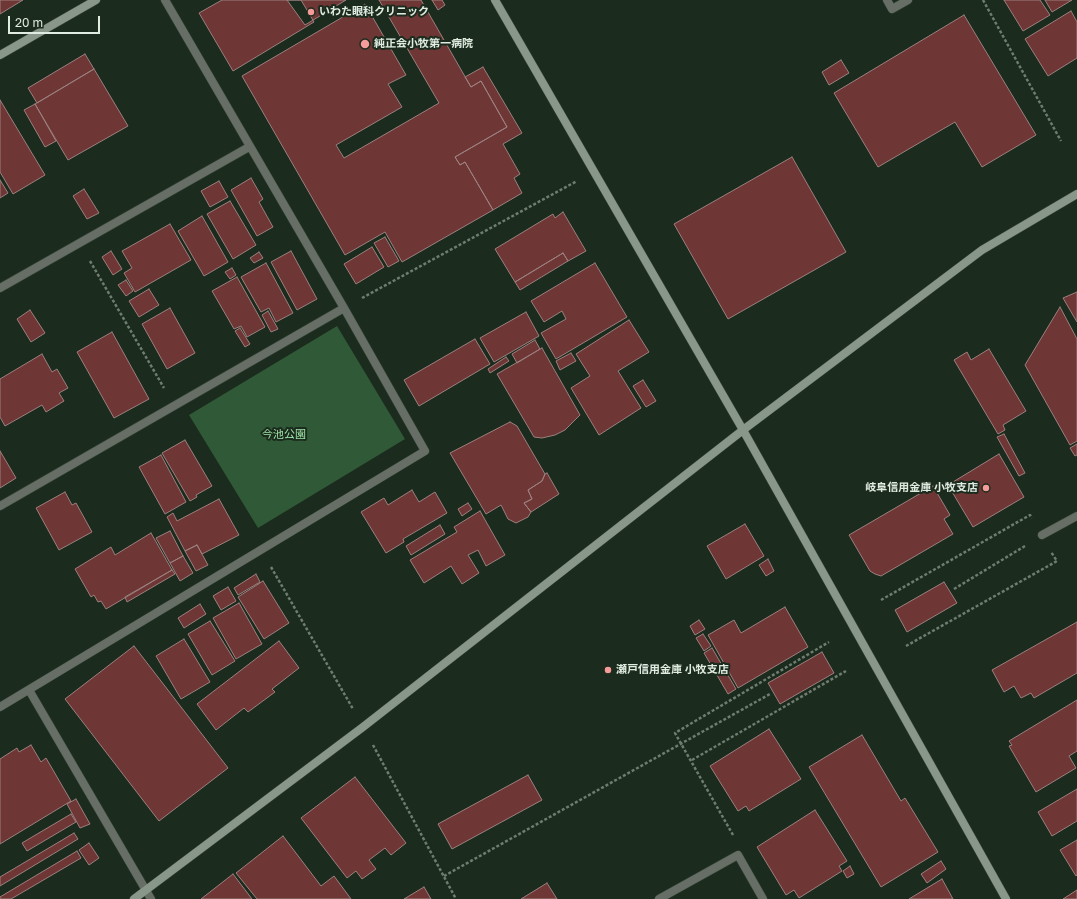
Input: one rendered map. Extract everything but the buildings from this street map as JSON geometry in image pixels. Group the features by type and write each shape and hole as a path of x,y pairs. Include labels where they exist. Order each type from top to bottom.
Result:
{"street":[{"path":"0,55 96,0"},
{"path":"0,707 425,451 344,308 249,147 165,0"},
{"path":"495,0 744,430 1006,899"},
{"path":"887,0 892,9 908,0"},
{"path":"0,288 249,147"},
{"path":"134,899 363,727 744,430 982,250 1077,194"},
{"path":"0,506 344,308"},
{"path":"1042,535 1077,516"},
{"path":"29,690 151,899"},
{"path":"659,899 738,855 763,899"}],"path":[{"path":"983,0 1061,142"},
{"path":"344,308 594,172"},
{"path":"80,243 175,405"},
{"path":"881,600 1030,515 1057,560 906,646"},
{"path":"954,590 1042,535"},
{"path":"261,550 363,727 456,899"},
{"path":"738,855 733,832 675,733 829,642"},
{"path":"692,760 846,671"},
{"path":"444,876 770,694"}],"green space":[{"name":"今池公園","path":"337,326 405,439 258,528 189,415"}],"place":[{"name":"いわた眼科クリニック","path":"311,12"},
{"name":"純正会小牧第一病院","path":"365,44"},
{"name":"岐阜信用金庫 小牧支店","path":"986,488"},
{"name":"瀬戸信用金庫 小牧支店","path":"608,670"}]}
